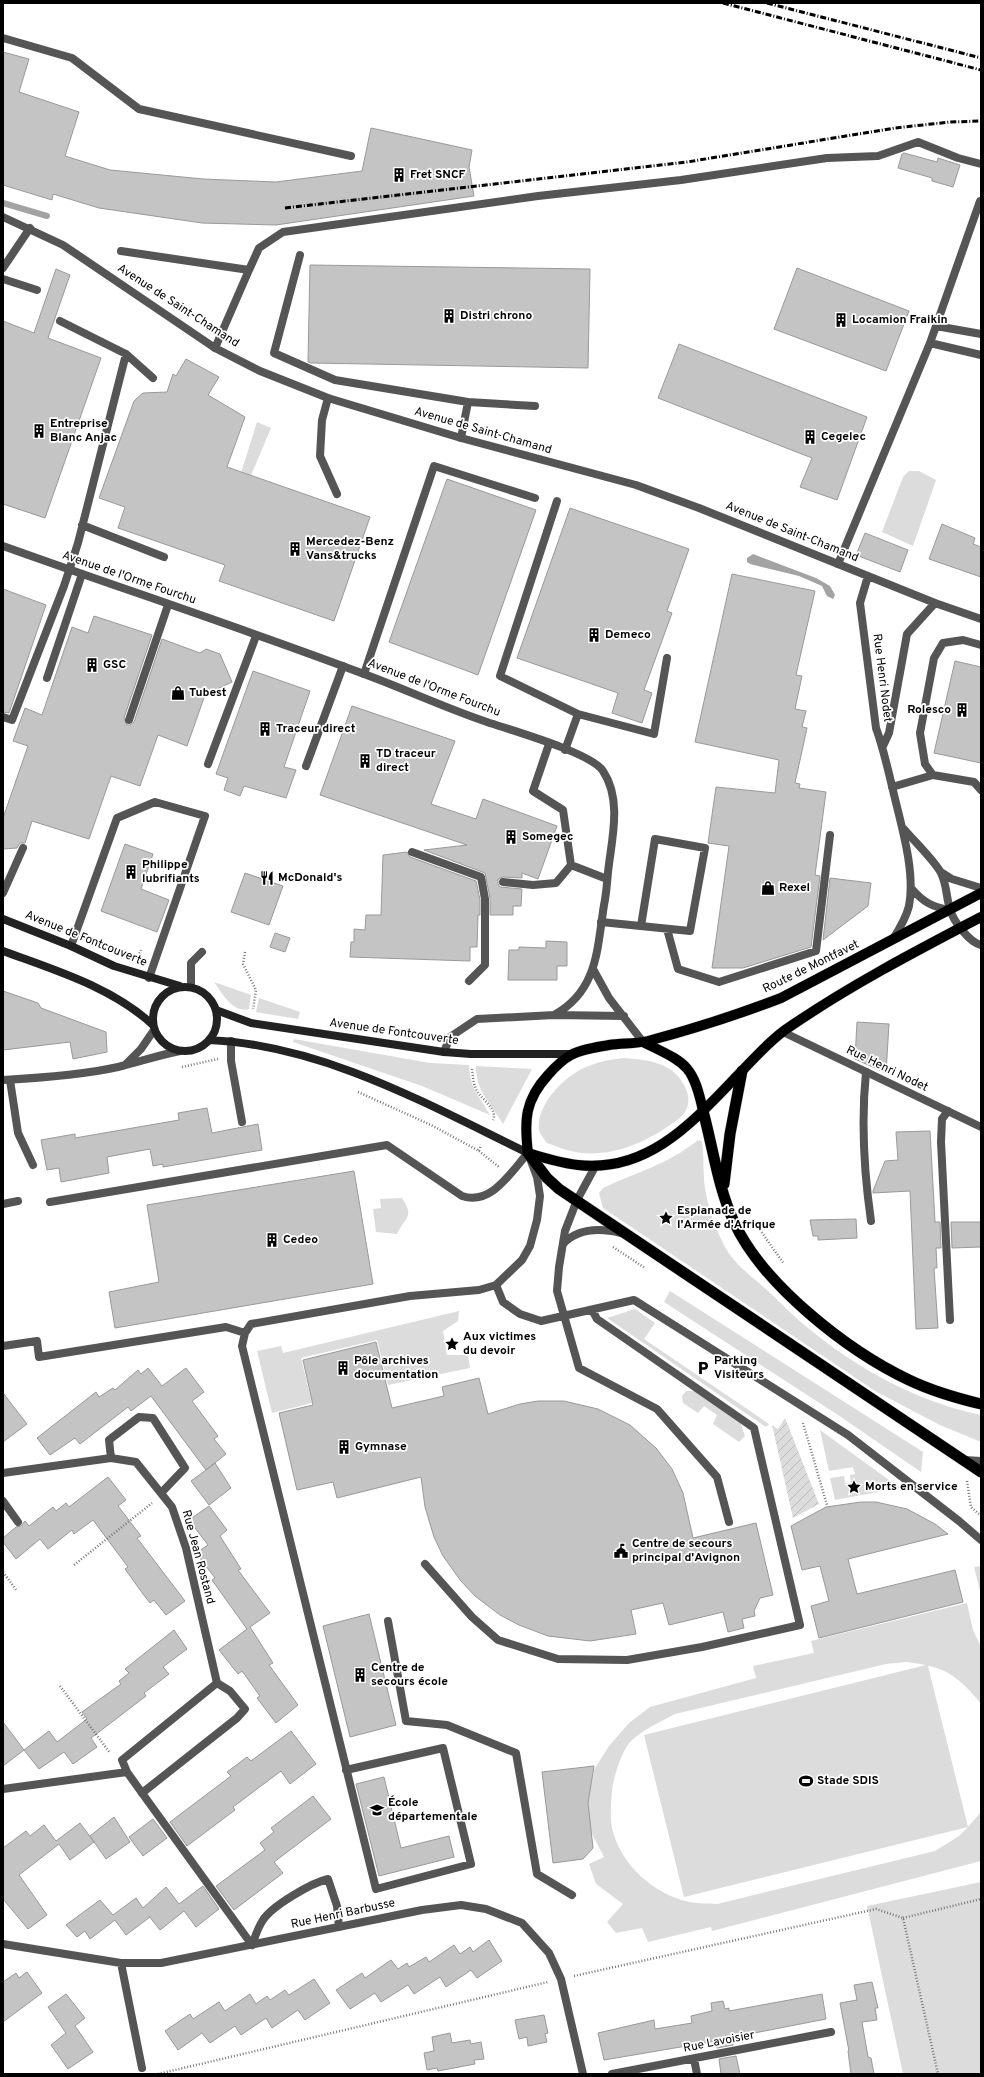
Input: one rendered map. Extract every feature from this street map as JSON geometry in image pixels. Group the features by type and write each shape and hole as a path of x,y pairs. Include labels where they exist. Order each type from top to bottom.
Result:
{"highway":[{"path":"723,1189 730,1134 742,1071"},
{"path":"703,1111 723,1189 734,1222 748,1245 773,1279 812,1316 888,1370 935,1391 981,1404"},
{"path":"528,1153 547,1178 559,1189 981,1472"}],"main road":[{"name":"Route de Montfavet","path":"572,1054 610,1045 643,1042 704,1026 781,998 981,893"},
{"path":"209,1040 247,1043 300,1056 347,1071 413,1096 528,1153 560,1162 596,1165 619,1163 642,1156 684,1130 763,1049 783,1032 850,989 981,917"},
{"name":"Avenue de Fontcouverte","path":"3,919 71,946 114,966 149,978 187,987"},
{"path":"3,951 71,977 113,997 133,1009 153,1028 164,1044 180,1051 191,1051 201,1047 209,1040 215,1031 217,1021 216,1010 206,995 187,987 172,989 163,995 156,1004 152,1014 153,1028"},
{"name":"Avenue de Fontcouverte","path":"216,1010 251,1023 444,1052 471,1054 572,1054"},
{"path":"643,1042 679,1060 689,1069 696,1080 703,1111"},
{"path":"528,1153 525,1131 526,1115 532,1096 538,1085 572,1054"}],"street":[{"path":"3,38 72,58 139,109 351,156"},
{"path":"215,348 259,248 283,232 538,196 681,180 827,158 878,156 918,142 958,158 981,164"},
{"path":"838,564 930,343 980,201"},
{"name":"Avenue de Saint-Chamand","path":"3,217 30,228 63,245 215,348 260,371 328,398 461,438 636,485 699,508 935,603 981,619"},
{"path":"3,268 30,228"},
{"path":"121,251 249,270"},
{"path":"300,255 274,353 335,380 468,402 535,406"},
{"path":"3,279 37,290"},
{"path":"60,321 126,354 152,378"},
{"path":"936,326 981,334"},
{"path":"930,343 981,355"},
{"path":"3,717 12,720 64,586 82,525 126,354"},
{"path":"328,398 322,420 320,456 337,494"},
{"path":"461,438 468,402"},
{"path":"364,674 434,466 535,498"},
{"path":"557,501 500,676 578,714 654,734 667,658"},
{"path":"82,525 164,557"},
{"name":"Avenue de l'Orme Fourchu","path":"3,546 364,674 475,718 588,759 603,769 614,800 614,822 594,969 578,995 569,1006 554,1015"},
{"path":"47,678 82,574"},
{"name":"Rue Henri Nodet","path":"868,576 860,603 876,728 883,746 903,828 911,888 909,906 904,921 893,940"},
{"path":"883,746 889,733 907,634 935,603"},
{"path":"129,720 168,605"},
{"path":"208,764 256,636"},
{"path":"933,775 925,764 920,733 934,658 944,643 963,640 981,645"},
{"path":"306,766 342,666"},
{"path":"565,750 578,714"},
{"path":"503,882 533,885 556,883 571,865 563,810 533,791 549,744"},
{"path":"892,787 933,775 974,782 981,790"},
{"path":"71,946 117,818 155,802 205,816 149,978"},
{"name":"Rue Henri Nodet","path":"903,828 941,872 952,879 981,888"},
{"path":"667,929 678,969 719,982 816,951 830,835"},
{"path":"601,922 690,931 705,848 655,839 641,926"},
{"path":"3,893 24,848"},
{"path":"412,852 481,877 484,899 485,965 469,981"},
{"path":"571,865 607,879"},
{"name":"Rue Henri Nodet","path":"941,872 947,891 950,910 970,941 981,945"},
{"path":"911,888 921,900 933,907 950,910"},
{"path":"187,987 191,963 202,952"},
{"path":"594,969 609,998 643,1042"},
{"path":"444,1052 450,1037 477,1019 554,1015 624,1016"},
{"path":"126,1065 141,1049 153,1028"},
{"name":"Rue Henri Nodet","path":"783,1032 981,1127"},
{"path":"231,1041 231,1056 242,1122"},
{"path":"33,1165 18,1134 7,1080 50,1076 126,1065 155,1055 180,1051"},
{"path":"866,1072 863,1101 866,1186 871,1221"},
{"path":"948,1111 942,1119 940,1142 950,1320"},
{"path":"50,1202 387,1145 462,1196 471,1199 492,1193 528,1153 537,1177 540,1196 537,1220 530,1246 522,1260 496,1285 479,1290 410,1296 251,1324 245,1333 242,1346 346,1770 376,1889 471,1864 443,1748 346,1770"},
{"path":"596,1165 577,1200 565,1230 558,1267 557,1291 579,1368 657,1409 718,1477 729,1522"},
{"path":"3,1204 18,1201"},
{"path":"563,1245 572,1235 588,1231 606,1229 630,1236"},
{"path":"496,1285 503,1302 520,1314 541,1321 565,1317 634,1300 848,1435 959,1521 981,1540"},
{"path":"425,1564 472,1616 498,1640 558,1659 627,1660 757,1636 800,1625 754,1428 597,1319 592,1310"},
{"path":"3,1346 37,1341 39,1357 226,1327 245,1333"},
{"path":"111,1458 110,1440 139,1417 153,1418 186,1468 162,1492"},
{"name":"Rue Jean Rostand","path":"3,1473 111,1458 136,1462 162,1492 172,1507 186,1548 217,1683"},
{"path":"964,1460 981,1461"},
{"path":"3,1501 18,1522"},
{"path":"388,1621 406,1721 447,1724 516,1753 537,1874 572,1895"},
{"path":"142,1793 237,1718 245,1709 230,1691 217,1683 122,1760 127,1772 142,1793 252,1945 264,1919 294,1894 322,1880 328,1879 336,1906 339,1927"},
{"path":"3,1789 127,1772"},
{"name":"Rue Henri Barbusse","path":"3,1944 121,1963 161,1964 422,1910 461,1905 486,1908 522,1923 549,1953 561,1979 583,2074"},
{"path":"121,1963 142,2068"},
{"name":"Rue Lavoisier","path":"612,2074 831,2032"},
{"path":"694,2059 697,2074"}],"path":[{"path":"246,952 243,964 256,990 251,1023"},
{"path":"354,1090 431,1125 479,1151 494,1114 474,1085 471,1054"},
{"path":"180,1067 231,1056"},
{"path":"749,1216 787,1269"},
{"path":"800,1405 804,1430 827,1505"},
{"path":"967,1478 971,1507 981,1516"},
{"path":"74,1565 154,1502 162,1492"},
{"path":"3,1572 17,1591"},
{"path":"60,1686 109,1752 122,1760"},
{"path":"158,2074 561,1979 876,1909 903,1918 981,1898"},
{"path":"903,1918 938,2074"}],"shaded area":[{"path":"257,422 271,428 249,480 218,546"},
{"path":"909,471 919,471 936,480 913,546 882,532 903,477"},
{"path":"753,554 816,578 830,586 835,595 833,599 827,596 822,586 799,576 750,564 747,562 747,558"},
{"path":"214,982 251,995 249,1009 238,1008 228,1002"},
{"path":"259,998 300,1012 298,1019 256,1012"},
{"path":"294,1039 430,1063 469,1065 473,1087 490,1115 422,1086 293,1042"},
{"path":"624,1058 650,1061 666,1067 679,1077 685,1088 688,1099 686,1111 682,1116 639,1143 617,1150 582,1153 547,1143 539,1130 539,1122 545,1105 555,1090 568,1077 593,1064"},
{"path":"476,1066 532,1069 503,1124 481,1090 478,1083"},
{"name":"Esplanade de l'Armée d'Afrique","path":"698,1140 702,1141 704,1180 710,1212 726,1249 736,1262 813,1332 857,1364 905,1390 955,1409 981,1415 981,1442 940,1425 875,1391 603,1208 599,1193 603,1188 663,1162 686,1149"},
{"path":"402,1198 408,1213 397,1234 376,1232 373,1209 381,1208 380,1199"},
{"path":"670,1291 923,1452 921,1472 838,1415 664,1302"},
{"path":"635,1309 655,1323 644,1339 769,1424 766,1427 607,1318"},
{"path":"459,1311 458,1321 443,1331 447,1355 468,1355 470,1368 388,1385 377,1340 301,1358 312,1403 272,1413 257,1351 281,1346 283,1353"},
{"path":"686,1391 696,1391 741,1424 745,1436 739,1442 713,1424 717,1415 704,1406 698,1413 683,1403 682,1396"},
{"path":"785,1418 819,1504 793,1518 772,1425 778,1429"},
{"path":"820,1430 900,1488 835,1500 830,1478 844,1476 845,1483 847,1483 848,1487 851,1487 850,1475 855,1474 853,1467 829,1471"},
{"path":"981,1566 981,1595 974,1567"},
{"name":"Stade SDIS","path":"967,1603 973,1630 981,1647 981,1704 958,1680 944,1671 928,1666 968,1827 981,1812 981,1861 712,1931 711,1927 648,1942 642,1928 616,1933 607,1922 623,1904 596,1884 589,1864 604,1857 590,1830 588,1799 594,1770 609,1746 629,1723 650,1707 756,1678 753,1666 814,1653 811,1641","holes":["907,1662 926,1665 644,1735 684,1897 968,1827 959,1836 935,1851 717,1904 693,1903 664,1893 652,1885 640,1876 622,1854 612,1828 611,1810 613,1785 621,1757 631,1741 647,1729 675,1714 886,1664"]},
{"path":"981,1882 981,2074 903,2074 867,1906"}],"building":[{"name":"Fret SNCF","path":"3,52 29,59 19,92 79,112 65,156 110,170 203,179 276,182 362,171 371,128 472,150 469,167 474,196 276,225 202,223 99,208 53,194 52,200 3,185"},
{"path":"904,153 937,162 938,158 960,165 953,187 932,181 932,178 898,168 902,154"},
{"name":"Distri chrono","path":"310,265 590,269 588,368 308,362"},
{"name":"Locamion Fraikin","path":"797,268 909,311 886,371 774,329"},
{"name":"Entreprise Blanc Anjac","path":"56,269 70,275 48,338 101,358 45,518 3,504 3,321 34,333"},
{"name":"Cegelec","path":"679,344 867,417 837,500 800,487 812,458 658,398"},
{"path":"186,359 219,377 208,395 245,417 227,467 370,517 334,621 219,581 225,565 118,528 125,507 99,498 134,401 143,393 167,392 173,374 176,376"},
{"path":"447,479 536,510 478,675 389,642"},
{"name":"Demeco","path":"570,508 689,549 667,611 672,613 644,690 652,693 642,723 612,713 618,693 517,658"},
{"path":"942,524 975,538 973,544 981,547 981,577 929,559"},
{"path":"865,533 908,550 900,572 856,555"},
{"path":"732,574 815,591 796,675 802,676 795,709 806,711 802,727 807,728 795,783 800,784 799,788 826,792 815,875 820,876 811,947 743,968 712,968 729,846 708,843 716,787 775,793 779,760 695,742"},
{"path":"3,589 46,605 9,713 3,712"},
{"path":"94,616 152,635 124,718 127,725 134,722 162,639 200,653 206,649 220,654 232,682 205,695 187,746 158,735 140,786 111,776 89,839 32,821 25,843 20,843 17,848 3,849 3,818 28,746 13,741 25,708 42,715 72,627 88,633"},
{"name":"Rolesco","path":"955,661 981,667 981,763 934,753"},
{"name":"Traceur direct","path":"253,671 310,691 284,767 296,770 286,798 244,786 240,796 224,790 228,778 216,774"},
{"path":"352,706 455,741 431,804 476,819 483,799 557,826 538,879 522,873 522,878 503,877 498,879 498,884 500,887 522,889 521,906 513,906 513,915 490,915 490,898 485,873 424,850 467,845 320,795"},
{"name":"Philippe lubrifiants","path":"125,844 153,854 141,889 169,900 157,932 101,911"},
{"path":"407,852 410,857 476,881 480,900 480,915 478,915 477,947 470,947 470,961 350,957 351,942 354,942 354,929 365,930 366,915 381,915 383,855"},
{"path":"245,873 283,886 269,925 231,912"},
{"path":"830,878 871,883 868,906 823,940"},
{"path":"275,933 290,938 285,952 270,947"},
{"path":"546,941 567,942 567,966 557,966 557,980 508,980 509,950 519,950 519,947 546,948"},
{"path":"3,991 38,1003 41,1008 106,1032 107,1052 73,1059 70,1042 3,1050"},
{"path":"857,1022 889,1024 886,1073 855,1059"},
{"path":"207,1108 212,1133 258,1124 262,1150 163,1167 163,1164 153,1166 150,1149 107,1157 109,1173 61,1182 59,1168 47,1170 41,1140 75,1134 75,1138 179,1120 178,1113"},
{"path":"930,1131 935,1222 940,1222 941,1248 936,1248 937,1268 934,1268 938,1328 916,1329 910,1191 873,1193 873,1191 885,1161 898,1160 896,1132"},
{"name":"Cedeo","path":"354,1171 373,1284 115,1328 109,1292 159,1282 147,1205"},
{"path":"856,1219 857,1238 818,1240 818,1236 813,1236 810,1220"},
{"path":"951,1222 981,1222 981,1247 952,1248"},
{"path":"376,1342 392,1408 444,1396 442,1387 479,1378 488,1414 520,1404 538,1401 564,1401 598,1409 630,1425 656,1448 672,1469 683,1493 693,1538 756,1523 773,1595 760,1598 754,1611 755,1616 742,1619 744,1628 728,1632 723,1612 669,1625 663,1603 631,1610 636,1634 590,1641 548,1636 519,1625 500,1615 475,1596 461,1581 443,1556 434,1537 425,1507 421,1477 337,1498 333,1482 297,1490 279,1413 313,1405 303,1360"},
{"path":"148,1368 162,1386 186,1368 204,1392 192,1401 218,1436 214,1439 226,1454 206,1470 151,1396 131,1411 128,1407 80,1444 75,1438 50,1455 37,1438 96,1392 99,1397 113,1388 115,1390 138,1370 141,1374"},
{"path":"3,1393 27,1424 3,1442"},
{"path":"215,1463 231,1488 209,1505 191,1481"},
{"path":"108,1477 126,1500 118,1506 141,1536 137,1538 185,1601 166,1615 154,1600 150,1603 143,1594 125,1569 128,1567 93,1520 74,1534 72,1530 48,1549 40,1539 16,1559 3,1542 3,1538 16,1527 21,1526 25,1521 29,1526 53,1507 56,1511 66,1503 69,1507"},
{"path":"861,1502 876,1502 907,1509 935,1524 948,1534 848,1559 857,1594 955,1570 963,1602 819,1638 811,1606 829,1601 820,1566 802,1570 791,1526 826,1507"},
{"path":"209,1506 227,1530 220,1536 241,1569 238,1570 270,1613 250,1627 273,1663 269,1665 298,1705 276,1723 257,1698 260,1696 242,1671 238,1674 219,1650 247,1629 212,1580 215,1578 196,1553 208,1545 189,1520"},
{"name":"Centre de secours école","path":"369,1614 396,1725 350,1737 323,1626"},
{"path":"174,1630 187,1649 163,1667 169,1674 144,1693 146,1696 91,1738 97,1747 73,1764 64,1752 39,1769 24,1750 49,1731 57,1742 87,1719 82,1712 121,1684 119,1681 129,1673 125,1669"},
{"path":"3,1722 24,1750 3,1766"},
{"path":"291,1731 316,1764 290,1784 281,1771 233,1807 235,1810 187,1846 170,1822 231,1776 227,1772 247,1757 251,1761"},
{"path":"594,1766 588,1803 593,1848 583,1859 553,1863 542,1772"},
{"name":"École départementale","path":"384,1777 401,1848 449,1836 454,1857 379,1876 356,1784"},
{"path":"313,1796 331,1819 274,1862 283,1873 234,1910 216,1886 265,1850 260,1843 274,1832 271,1828"},
{"path":"114,1817 130,1842 106,1859 90,1836"},
{"path":"153,1819 167,1838 143,1856 129,1837"},
{"path":"80,1823 94,1842 70,1860 59,1844 19,1875 47,1915 28,1929 3,1899 3,1848 26,1831 30,1836 44,1825 56,1841"},
{"path":"203,1886 219,1909 196,1927 184,1911 160,1930 150,1917 126,1935 115,1920 90,1939 85,1931 77,1937 66,1925 100,1900 113,1915 136,1898 143,1908 166,1887 179,1904"},
{"path":"489,1940 502,1961 477,1978 471,1970 446,1987 440,1977 414,1994 408,1985 381,2002 375,1993 350,2009 336,1990 362,1973 365,1978 391,1960 398,1969 407,1963 409,1967 426,1957 429,1962 454,1945 460,1954 470,1947 473,1952"},
{"path":"27,1972 42,1993 3,2022 3,1982 16,1973 19,1978"},
{"path":"314,1979 330,2003 305,2020 298,2010 272,2028 266,2018 241,2035 235,2026 210,2043 202,2033 178,2050 165,2031 190,2014 193,2019 219,2002 225,2011 250,1994 256,2004 267,1996 270,2000 285,1990 289,1995"},
{"path":"872,1982 878,2008 875,2008 877,2020 862,2022 868,2057 871,2058 874,2074 851,2074 849,2051 840,2003 857,2000 854,1985"},
{"path":"66,1994 85,2018 75,2026 93,2052 68,2069 51,2045 66,2033 48,2007"},
{"path":"822,1994 826,2019 734,2037 732,2039 733,2045 717,2048 716,2041 604,2060 598,2033 654,2020 655,2029 692,2023 691,2016 712,2011 711,2003 723,2001 725,2009 729,2008 729,2011"},
{"path":"544,2015 548,2033 545,2034 547,2042 528,2046 527,2037 519,2039 515,2020"},
{"path":"450,2033 452,2043 470,2040 471,2044 481,2042 484,2059 474,2060 475,2064 438,2071 437,2068 427,2070 424,2053 434,2051 432,2037"},
{"path":"736,2056 740,2074 721,2074 719,2059"}],"waterway":[{"path":"3,203 47,216"}],"railway":[{"path":"723,3 981,70"},
{"path":"767,3 981,58"},
{"path":"285,208 687,162 895,128 950,122 981,121"}],"place":[{"name":"Fret SNCF","path":"399,175"},
{"name":"Distri chrono","path":"449,316"},
{"name":"Locamion Fraikin","path":"841,320"},
{"name":"Entreprise Blanc Anjac","path":"39,431"},
{"name":"Cegelec","path":"810,437"},
{"name":"Mercedez-Benz Vans&trucks","path":"295,549"},
{"name":"Demeco","path":"594,635"},
{"name":"GSC","path":"92,665"},
{"name":"Tubest","path":"178,693"},
{"name":"Rolesco","path":"962,710"},
{"name":"Traceur direct","path":"265,729"},
{"name":"TD traceur direct","path":"365,761"},
{"name":"Somegec","path":"511,837"},
{"name":"Philippe lubrifiants","path":"131,872"},
{"name":"McDonald's","path":"267,878"},
{"name":"Rexel","path":"768,888"},
{"name":"Esplanade de l'Armée d'Afrique","path":"666,1218"},
{"name":"Cedeo","path":"272,1240"},
{"name":"Aux victimes du devoir","path":"452,1344"},
{"name":"Pôle archives documentation","path":"343,1368"},
{"name":"Parking Visiteurs","path":"703,1368"},
{"name":"Gymnase","path":"344,1447"},
{"name":"Morts en service","path":"854,1487"},
{"name":"Centre de secours principal d'Avignon","path":"621,1551"},
{"name":"Centre de secours école","path":"360,1675"},
{"name":"Stade SDIS","path":"806,1781"},
{"name":"École départementale","path":"377,1810"}]}
